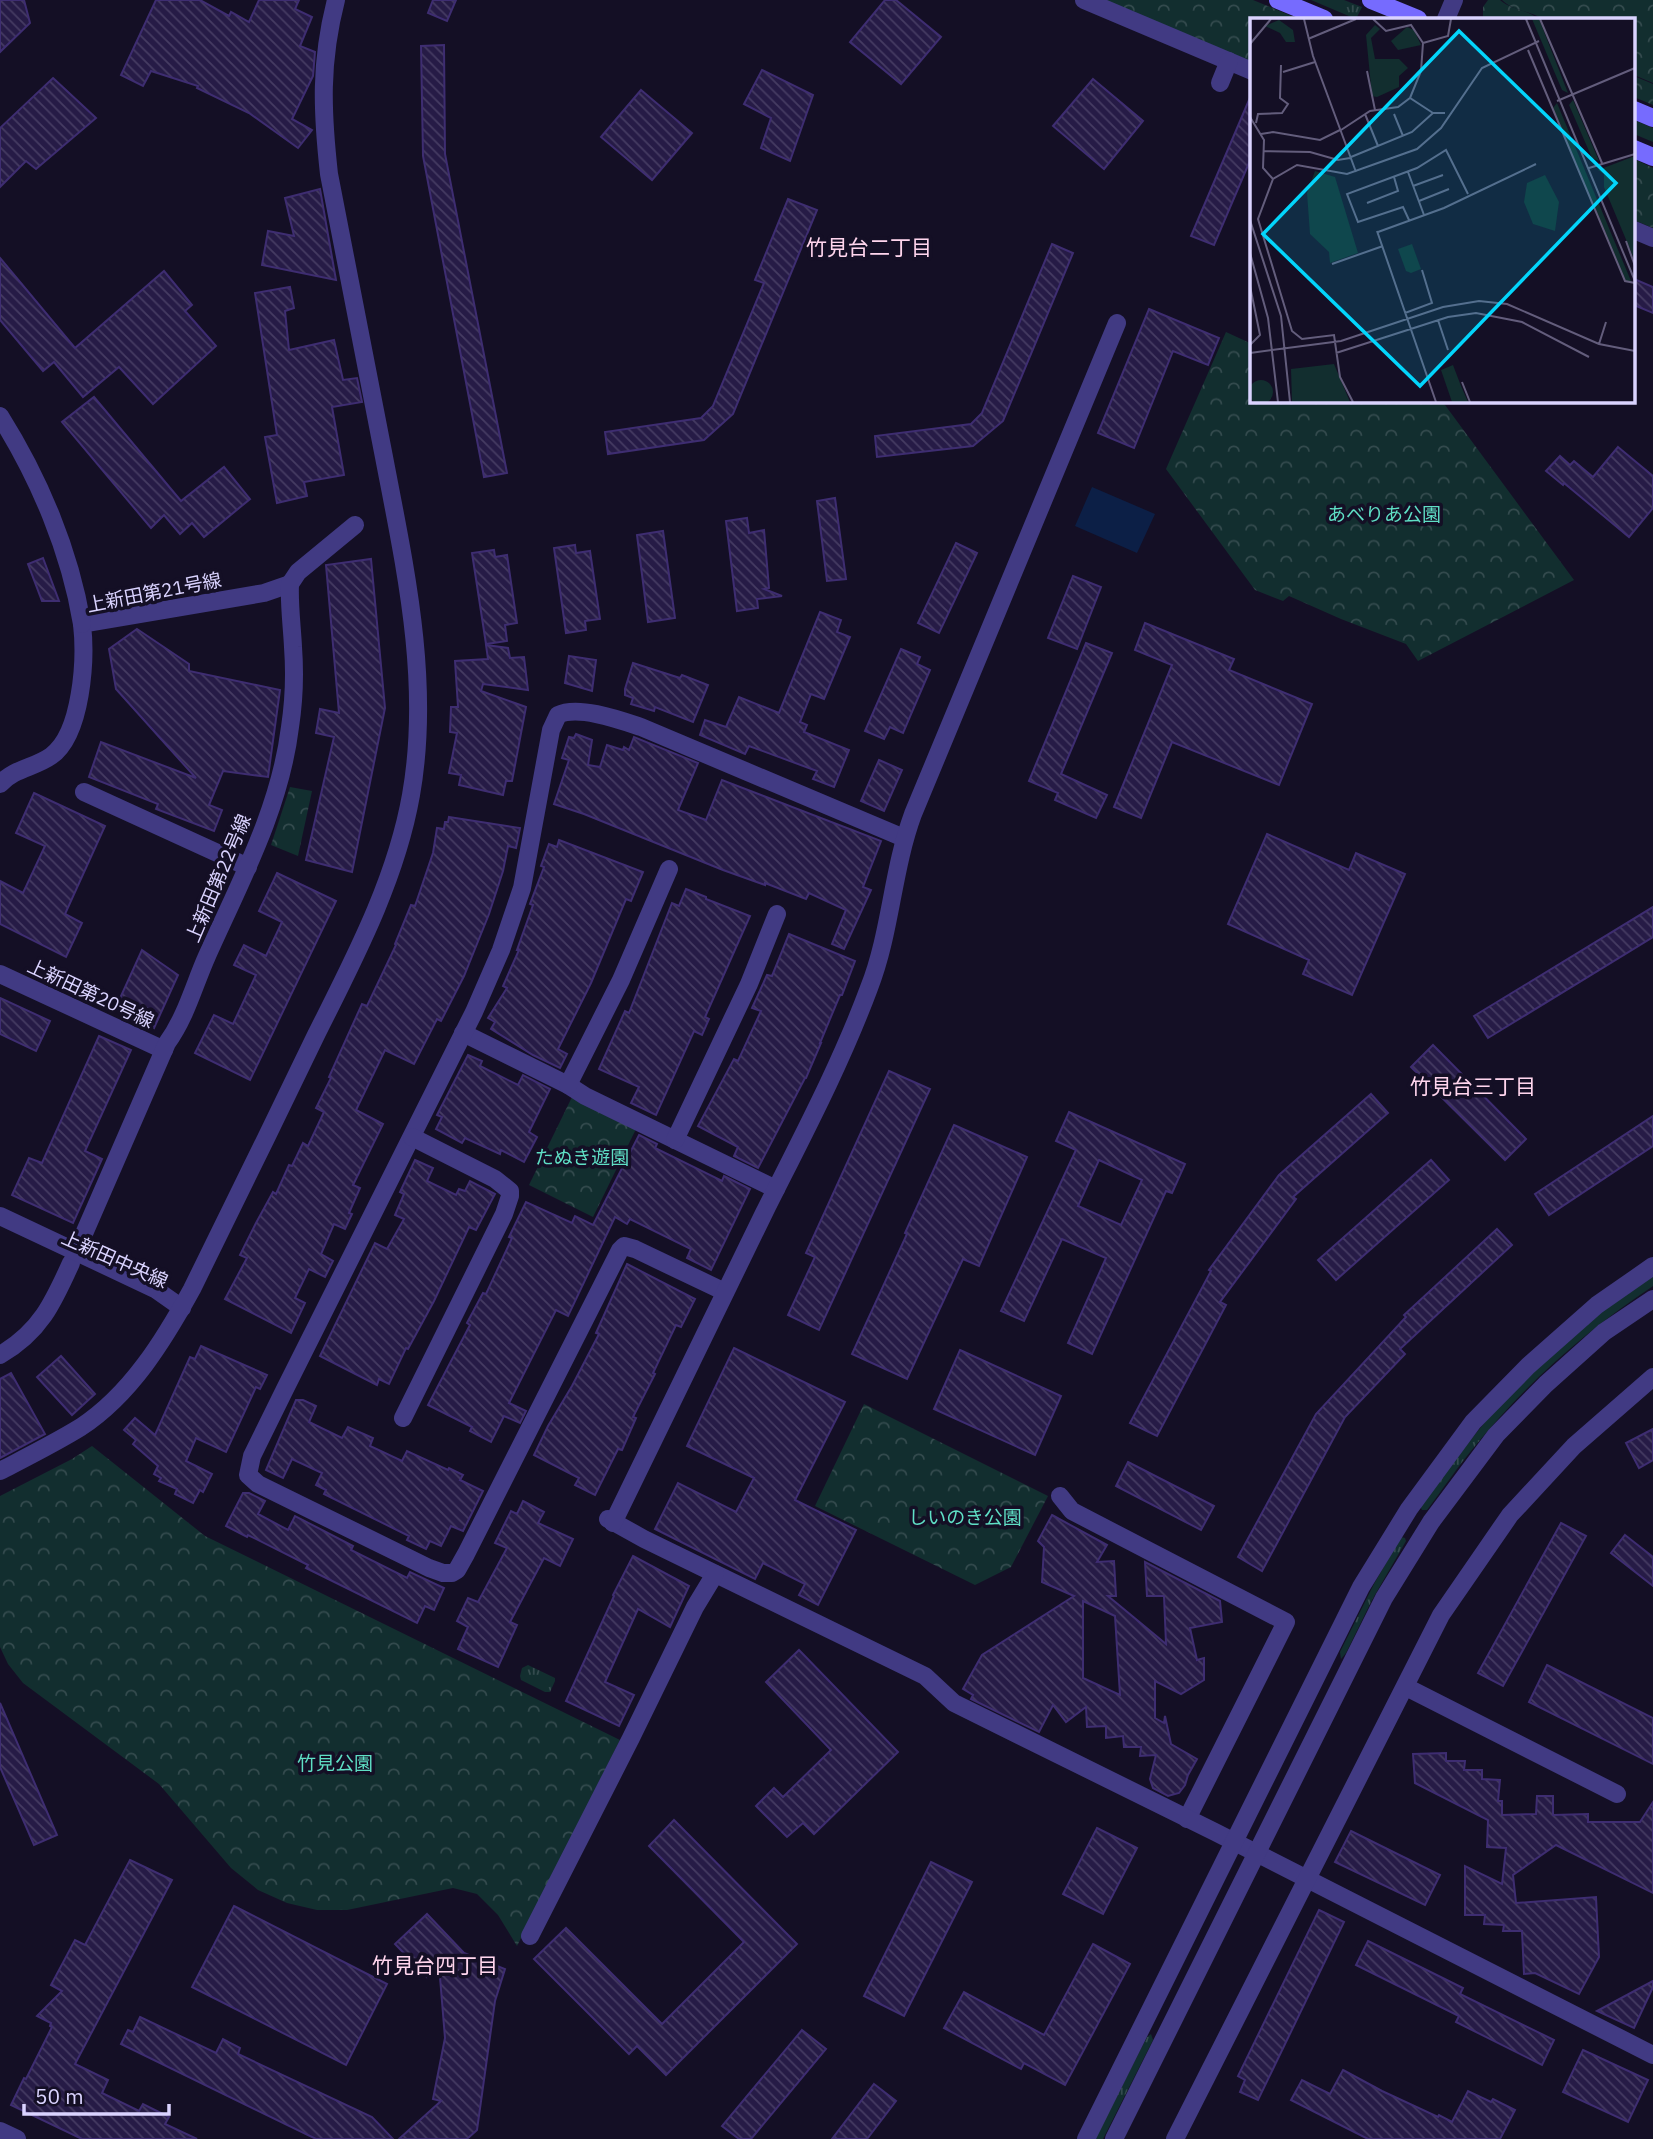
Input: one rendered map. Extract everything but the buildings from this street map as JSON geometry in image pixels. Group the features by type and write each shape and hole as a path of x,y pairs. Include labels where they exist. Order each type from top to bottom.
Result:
{"main road":[{"path":"1278,0 1322,18"},
{"path":"1371,0 1416,18"},
{"path":"1636,111 1653,118"},
{"path":"1636,150 1653,157"}],"street":[{"path":"0,1471 83,1425 120,1393 145,1365 182,1308 376,909 394,861 411,796 416,762 418,688 414,626 403,554 326,149 323,79 329,28 336,0"},
{"path":"1083,0 1250,70"},
{"path":"1446,18 1454,0"},
{"path":"1220,83 1229,61"},
{"path":"1636,231 1653,238"},
{"path":"1117,323 904,838 885,941 870,987 830,1081 611,1521 925,1676 954,1703 1258,1853 1653,2055"},
{"path":"0,415 39,489 60,540 76,591 82,624"},
{"path":"290,584 298,572 355,525"},
{"name":"上新田第21号線","path":"0,784 7,777 40,763 57,751 68,736 84,664 82,624 264,593 290,584"},
{"name":"上新田第22号線","path":"0,1355 43,1319 55,1297 248,867 274,798 290,730 294,679 290,584"},
{"path":"725,1292 635,1249 624,1247 620,1250 466,1554 457,1570 452,1573 429,1568 267,1489 248,1475 252,1456 494,968 519,899 555,718 562,713 578,712 640,727 904,838"},
{"path":"84,792 248,867"},
{"path":"568,1085 621,980 668,869"},
{"path":"675,1140 749,984 777,914"},
{"name":"上新田第20号線","path":"0,974 164,1050"},
{"path":"463,1032 585,1096 776,1189"},
{"path":"403,1418 504,1214 510,1196 510,1191 495,1179 412,1137"},
{"name":"上新田中央線","path":"0,1216 150,1300 182,1308"},
{"name":"上新田中央線","path":"0,1229 73,1257"},
{"path":"1086,2139 1361,1587 1409,1509 1474,1422 1528,1366 1597,1305 1653,1266"},
{"path":"1114,2139 1384,1598 1431,1522 1496,1435 1546,1384 1604,1332 1653,1299"},
{"path":"1175,2139 1441,1615 1510,1515 1574,1446 1653,1377"},
{"path":"1059,1496 1072,1511 1286,1622 1187,1819"},
{"path":"530,1937 695,1607 715,1574"},
{"path":"1406,1687 1618,1794"},
{"path":"0,2131 18,2139"}],"green space":[{"path":"1104,0 1253,0 1297,18 1250,18 1250,61"},
{"path":"1311,0 1344,0 1362,7 1356,18"},
{"path":"1488,0 1500,0 1536,18 1483,18 1483,7"},
{"path":"1502,0 1653,0 1653,83 1636,76 1636,18 1541,18"},
{"path":"1636,77 1653,84 1653,105 1636,98"},
{"path":"1636,121 1653,128 1653,142 1636,135"},
{"path":"1636,160 1653,168 1653,228 1636,221"},
{"name":"あべりあ公園","path":"1226,332 1250,343 1250,402 1440,402 1445,405 1574,580 1418,661 1406,644 1289,596 1283,601 1255,590 1166,469"},
{"path":"290,787 312,791 298,856 271,845"},
{"name":"たぬき遊園","path":"572,1097 636,1129 593,1217 529,1185"},
{"path":"1653,1273 1653,1286 1604,1321 1558,1359 1515,1401 1494,1423 1427,1510 1422,1510 1420,1506 1465,1446 1529,1373 1580,1328"},
{"name":"しいのき公園","path":"864,1404 1048,1496 1011,1567 975,1585 815,1506"},
{"name":"竹見公園","path":"92,1446 205,1536 620,1740 517,1946 498,1915 477,1894 453,1888 347,1910 317,1910 287,1903 258,1890 231,1868 159,1784 23,1683 8,1664 0,1647 0,1496"},
{"path":"1401,1537 1406,1541 1341,1659 1340,1652"},
{"path":"528,1665 555,1678 550,1692 521,1680 522,1668"},
{"path":"1151,2034 1153,2040 1103,2139 1095,2139 1147,2037"}],"water":[{"path":"1092,487 1155,514 1137,553 1075,526"}],"district":[{"name":"竹見台二丁目","path":"869,247"},
{"name":"竹見台三丁目","path":"1473,1086"},
{"name":"竹見台四丁目","path":"435,1965"}]}
